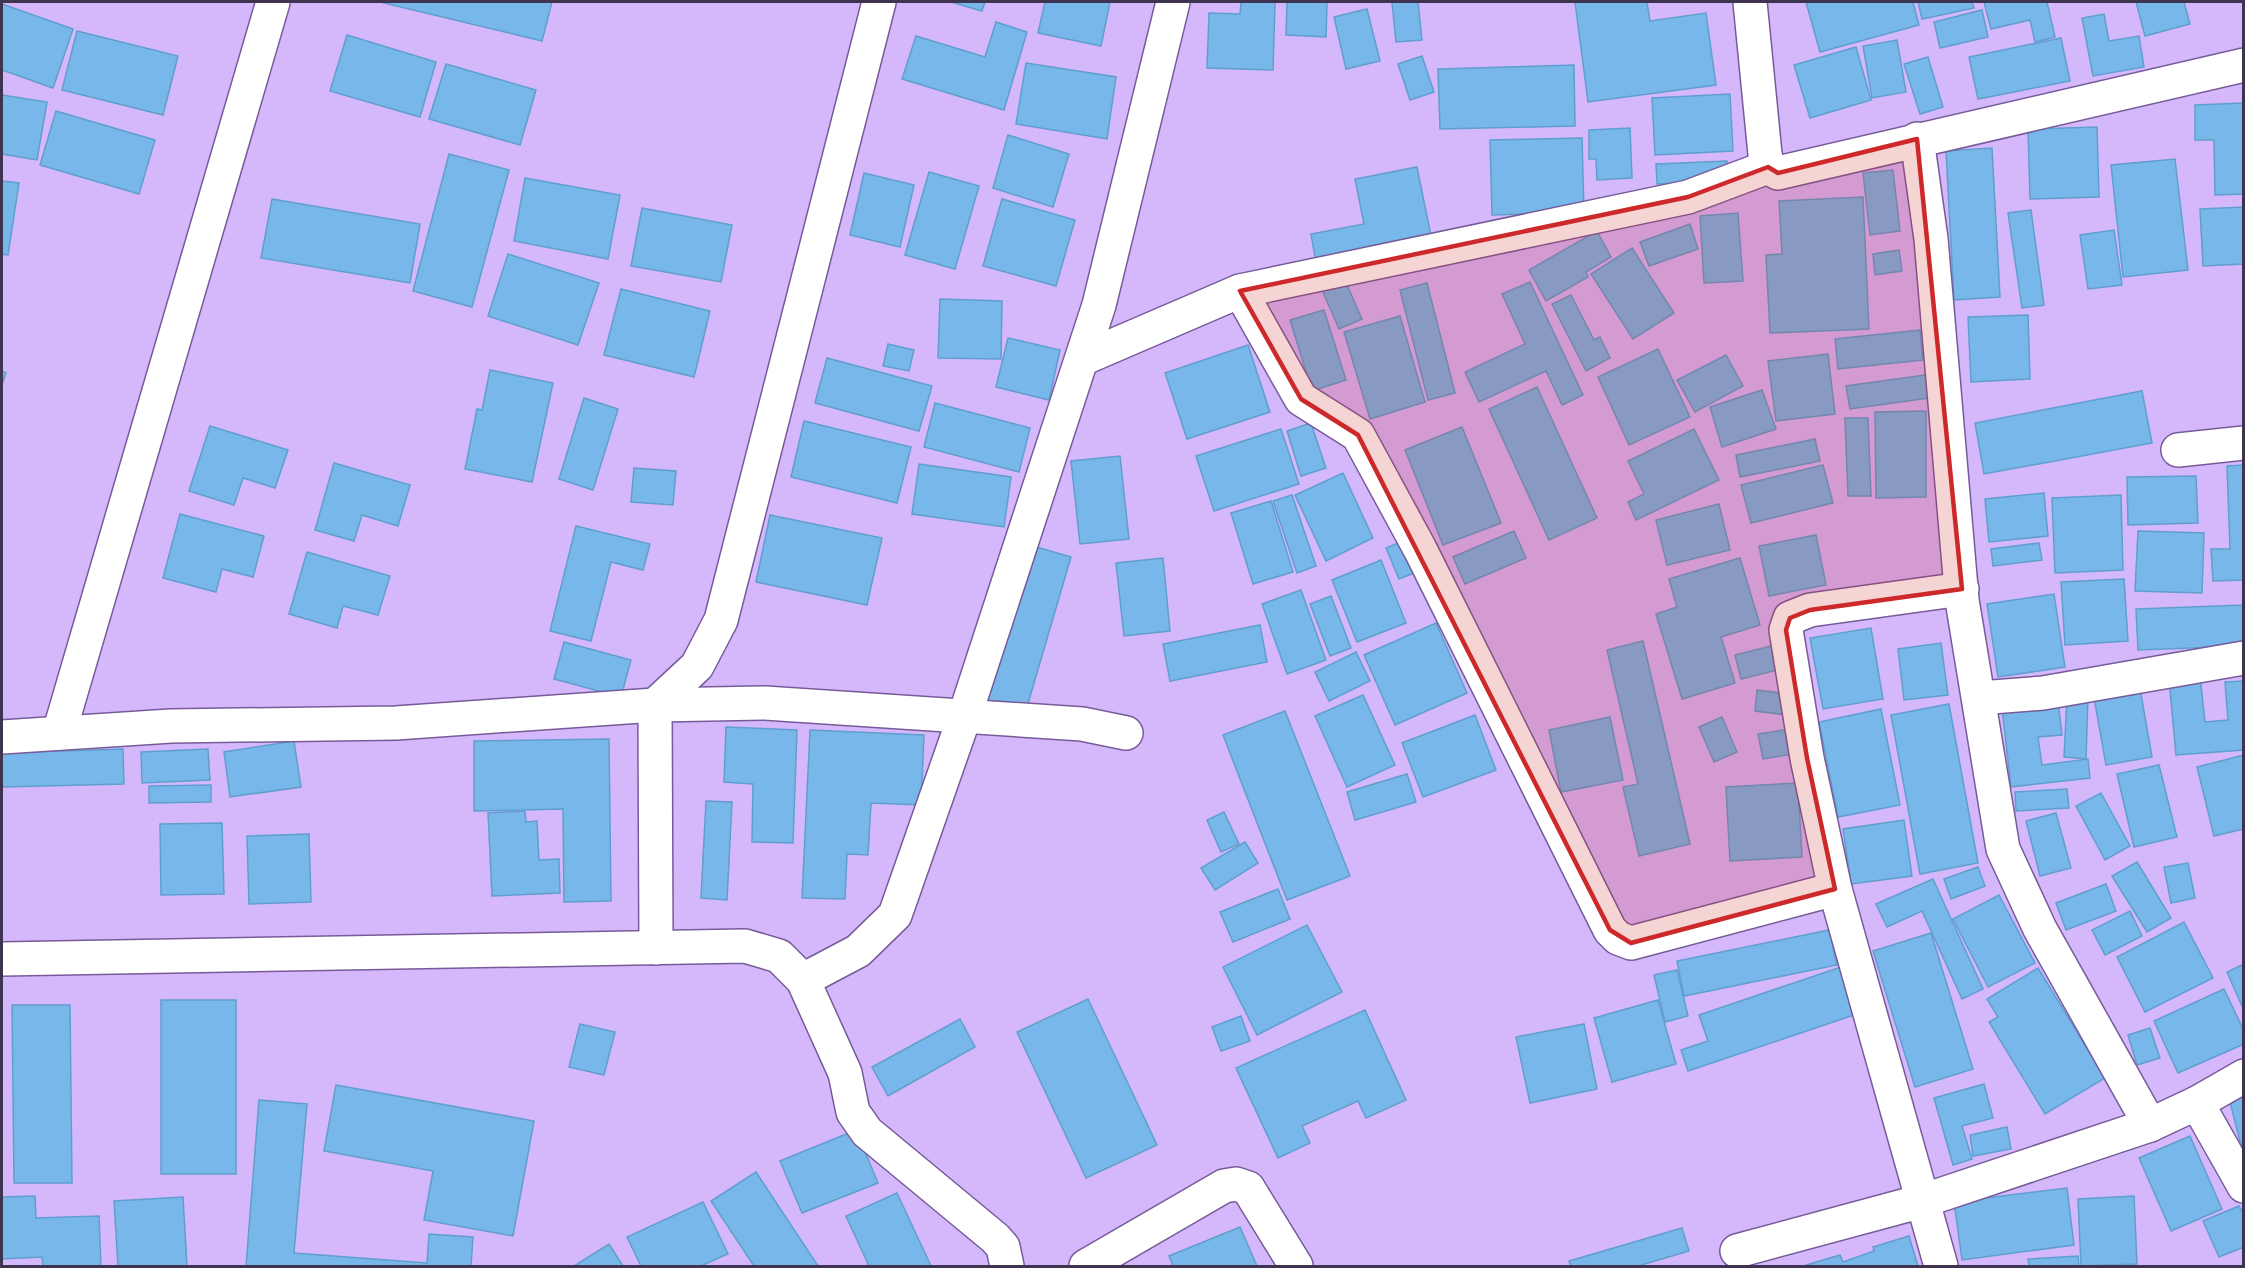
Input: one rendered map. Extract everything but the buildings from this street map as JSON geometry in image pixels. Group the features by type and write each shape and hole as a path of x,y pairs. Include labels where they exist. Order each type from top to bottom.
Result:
{"street":[{"path":"59,733 273,2"},
{"path":"656,948 655,705 697,666 721,620 879,2"},
{"path":"803,980 858,951 895,915 965,715 1099,305 1173,2"},
{"path":"1750,2 1768,167"},
{"path":"1768,167 1778,173 2244,65"},
{"path":"1917,139 1931,239 1962,589 2003,849 2040,928 2150,1125"},
{"path":"1082,359 1240,291 1688,197 1768,167"},
{"path":"1240,291 1301,399 1358,435 1420,549 1610,930 1618,938 1631,943 1835,889"},
{"path":"2178,450 2244,443"},
{"path":"1941,1266 1835,889 1807,758 1786,630 1790,618 1810,610 1962,589"},
{"path":"1979,698 2043,693 2244,658"},
{"path":"2,737 171,726 396,723 655,705 765,703 1082,723 1126,733"},
{"path":"2,959 745,946 779,956 803,980 846,1073 854,1112 867,1132 995,1238 1003,1246 1007,1266"},
{"path":"1737,1251 1922,1201 2150,1125 2197,1103 2244,1076"},
{"path":"2197,1103 2244,1186"},
{"path":"1086,1266 1224,1186 1236,1184 1248,1188 1296,1266"}],"highlighted area":[{"path":"1917,139 1962,589 1810,610 1790,618 1786,630 1807,758 1835,889 1631,943 1610,930 1358,435 1301,399 1240,291 1688,197 1768,167 1778,173"}]}
